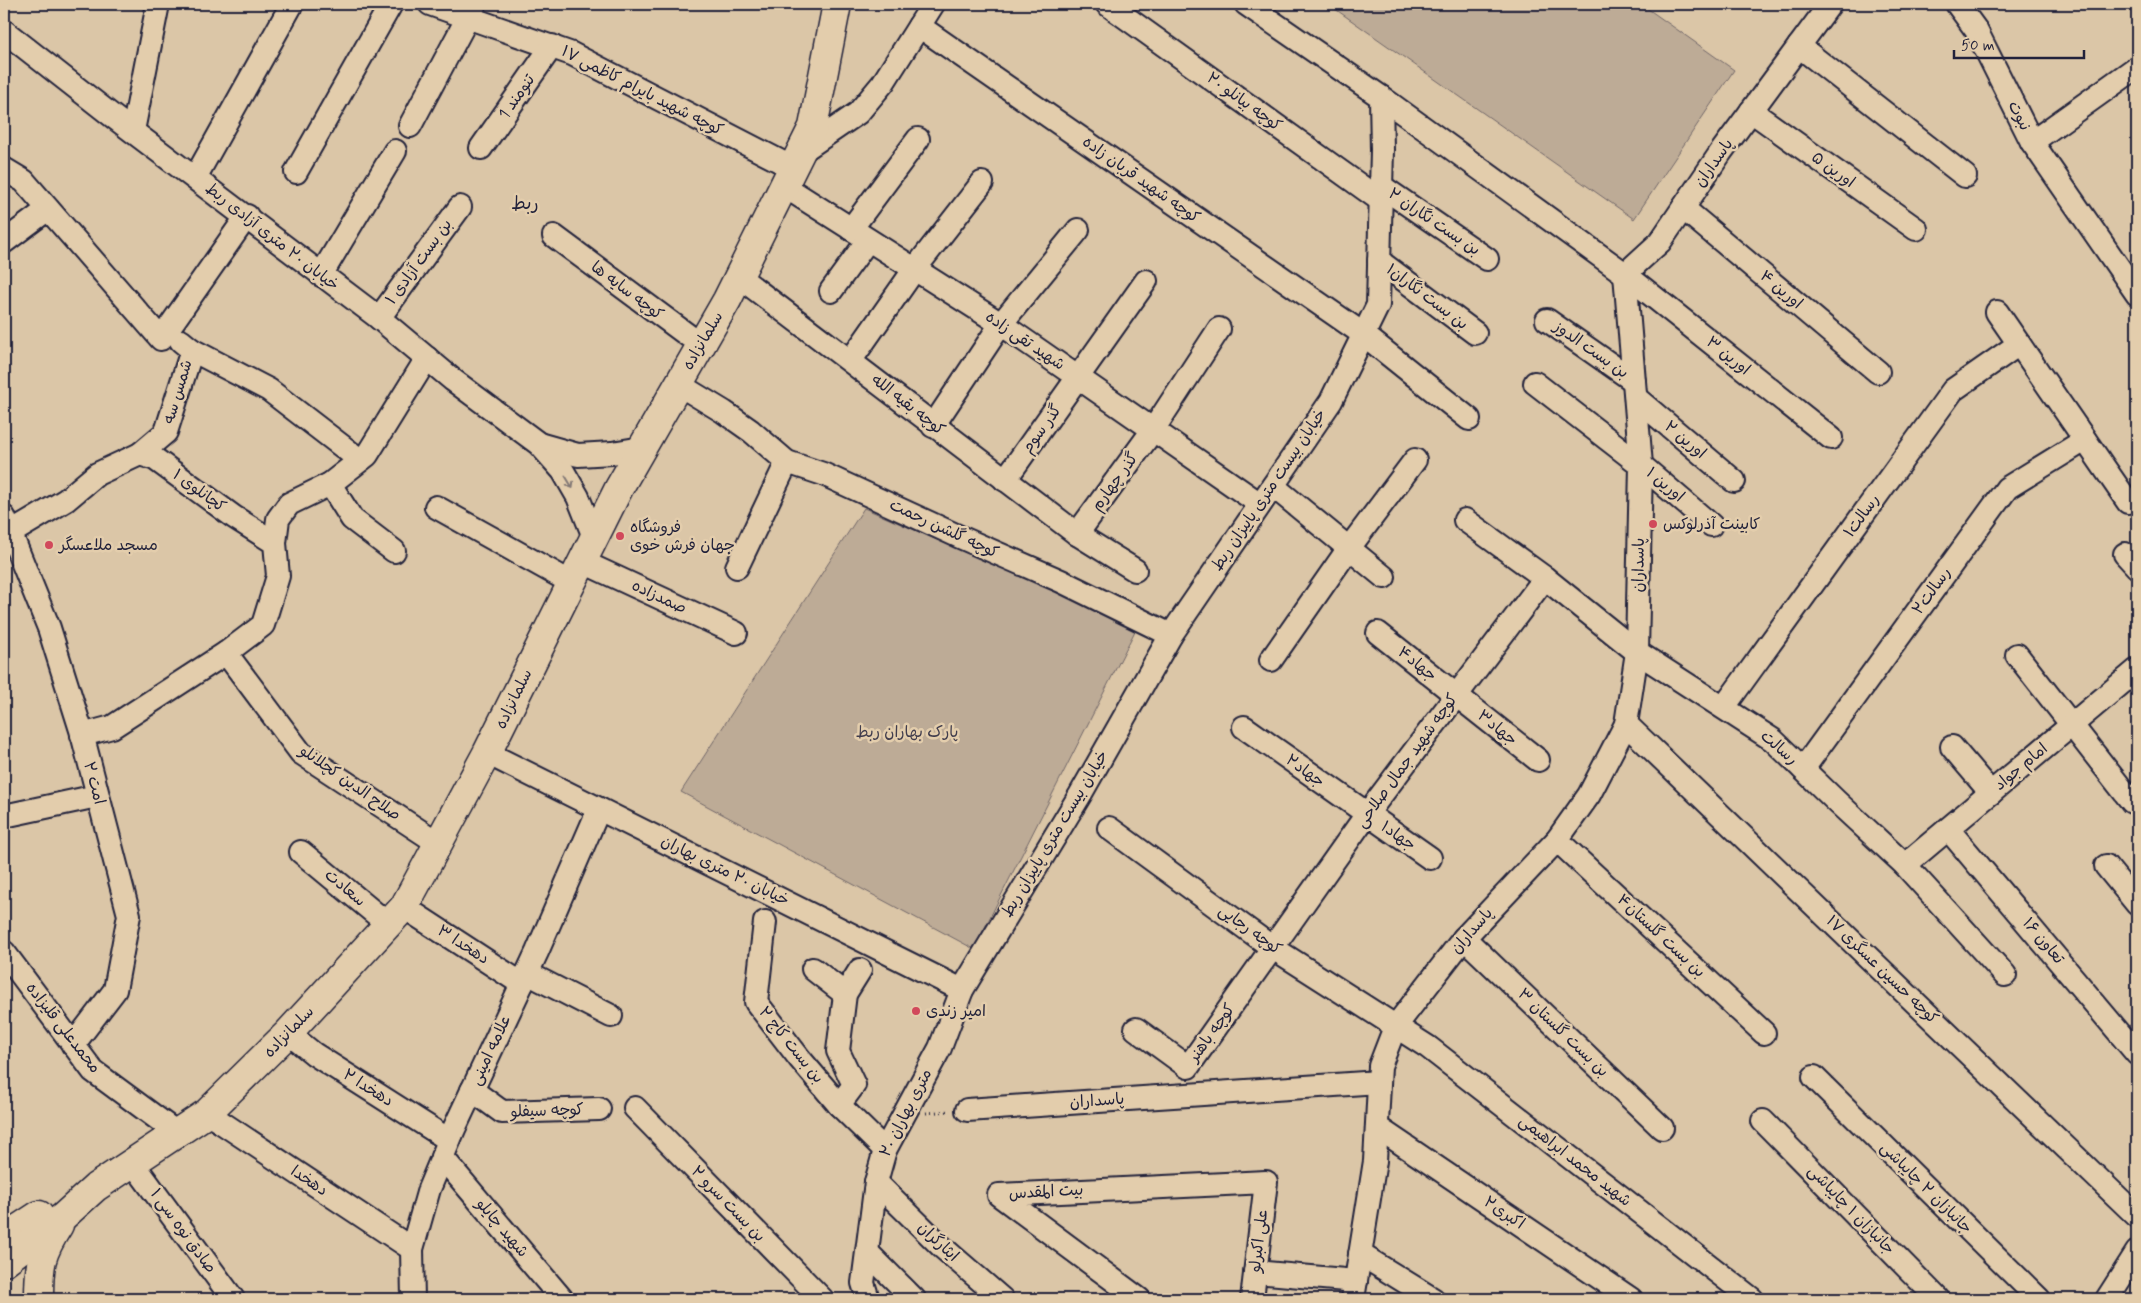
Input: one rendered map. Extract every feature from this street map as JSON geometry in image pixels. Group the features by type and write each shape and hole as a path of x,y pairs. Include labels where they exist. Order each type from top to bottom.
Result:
{"main road":[{"name":"سلمانزاده","path":"61,1210 207,1113 288,1033 396,916 487,753 594,537 738,276 813,127 836,4"},
{"path":"4,1213 20,1214 61,1210"},
{"path":"32,1299 4,1255 61,1210"},
{"path":"39,1299 39,1272 44,1249 61,1210"}],"street":[{"path":"133,132 158,4"},
{"path":"195,178 292,4"},
{"path":"296,172 391,4"},
{"name":"کوچه شهید بایرام کاظمی ۱۷","path":"430,4 471,10 572,54 792,169"},
{"path":"792,169 858,113 883,83 933,4"},
{"name":"کوچه بیانلو ۲۰","path":"1107,4 1381,193"},
{"path":"1246,4 1381,98"},
{"name":"پاسداران","path":"1354,1290 1375,1161 1380,1066 1395,1027 1464,938 1557,840 1590,795 1626,724 1637,652 1642,466 1625,274 1660,242 1751,111 1830,4"},
{"name":"نبوت","path":"1957,4 1976,30 2032,142 2137,67"},
{"path":"410,126 471,10"},
{"name":"کوچه شهید قربان زاده","path":"919,26 1364,334 1469,419"},
{"name":"خیابان ۲۰ متری آزادی ربط","path":"4,30 133,132 247,216 379,318 453,380 539,444"},
{"name":"تنومند 1","path":"481,148 552,46"},
{"path":"1799,46 1965,176"},
{"name":"خیابان بیست متری پاییزان ربط","path":"962,990 1080,795 1171,635 1331,400 1378,305 1381,98"},
{"name":"اورین ۳","path":"1381,98 1625,274 1832,438"},
{"name":"اورین ۵","path":"1751,111 1916,229"},
{"path":"831,291 860,234 918,139"},
{"path":"2032,142 2137,294"},
{"path":"321,275 395,151"},
{"path":"4,169 24,181 161,339 247,216"},
{"name":"شهید تقی زاده","path":"792,169 860,234 1001,324 1153,430 1266,495 1349,548 1384,577"},
{"path":"851,360 914,270 982,183"},
{"name":"بن بست نگاران ۲","path":"1381,193 1487,259"},
{"name":"بن بست آزادی ۱","path":"379,318 460,207"},
{"name":"اورین ۴","path":"1683,208 1878,372"},
{"path":"4,242 48,209"},
{"path":"933,426 1001,324 1078,230"},
{"name":"کوچه سایه ها","path":"554,236 700,345"},
{"name":"بن بست نگاران۱","path":"1379,261 1475,333"},
{"name":"کوچه بقیه الله","path":"738,276 851,360 933,426 1077,534 1135,570"},
{"name":"گذر سوم","path":"1005,480 1146,281"},
{"path":"1997,312 2128,502"},
{"name":"بن بست الدوز","path":"1547,320 1635,390"},
{"name":"شمس سه","path":"140,454 166,432 192,350 167,330"},
{"name":"گذر چهارم","path":"1077,534 1153,430 1219,330"},
{"name":"رسالت۱","path":"1724,707 1953,390 2019,344"},
{"path":"192,350 269,390 360,460"},
{"path":"82,735 112,727 226,653 263,625 278,576 275,543 278,519 289,504 330,484 367,455 427,358"},
{"name":"اورین ۱","path":"1535,383 1642,466 1711,525"},
{"name":"کوچه گلشن رحمت","path":"678,384 751,431 787,462 823,474 960,538 1061,581 1171,635"},
{"name":"اورین ۲","path":"1635,390 1734,481"},
{"name":"رسالت۲","path":"1803,769 2007,488 2085,440"},
{"path":"539,444 578,455 612,453 642,448"},
{"path":"539,444 562,471 578,496 594,537"},
{"path":"6,529 66,500 97,474 140,454"},
{"name":"کچانلوی ۱","path":"140,454 155,459 234,517 275,543"},
{"path":"1271,660 1349,548 1415,460"},
{"path":"737,567 787,462"},
{"path":"330,484 352,519 394,551"},
{"name":"صمدزاده","path":"436,507 577,572 736,633"},
{"name":"رسالت","path":"1465,520 1545,578 1637,652 1773,740 1905,865 2005,975"},
{"name":"امت ۲","path":"6,529 50,628 82,735 129,915 115,990 73,1045"},
{"name":"کوچه شهید جمال صلاحی","path":"1273,948 1367,814 1545,578"},
{"name":"جهاد۴","path":"1378,633 1456,695"},
{"name":"صلاح الدین کچلانلو","path":"226,653 301,753 438,843"},
{"path":"2017,655 2132,802"},
{"name":"امام جواد","path":"1905,865 2137,670"},
{"name":"جهاد۳","path":"1456,695 1538,760"},
{"name":"کوچه حسین عسگری ۱۷","path":"1626,724 2137,1216"},
{"name":"جهاد۲","path":"1244,727 1367,814"},
{"path":"1952,747 1991,793"},
{"name":"خیابان ۲۰ متری بهاران","path":"487,753 962,990"},
{"path":"4,816 97,796"},
{"name":"علامه امینی","path":"413,1299 412,1249 428,1189 525,978 599,809"},
{"name":"جهاد۱","path":"1367,814 1430,858"},
{"name":"کوچه رجایی","path":"1109,828 1273,948 1395,1027"},
{"name":"تعاون ۱۶","path":"1948,829 2137,1054"},
{"name":"بن بست گلستان۴","path":"1557,840 1764,1033"},
{"name":"سعادت","path":"301,852 396,916"},
{"path":"2106,866 2137,904"},
{"name":"دهخدا ۳","path":"396,916 525,978 611,1016"},
{"name":"بن بست کاج ۲","path":"765,922 756,1002 800,1059 839,1105 885,1150"},
{"name":"بن بست گلستان ۳","path":"1464,938 1662,1128"},
{"name":"کوچه باهنر","path":"1136,1029 1188,1067 1273,948"},
{"name":"محمدعلی قلیزاده","path":"4,952 93,1071 177,1133"},
{"path":"813,969 845,994"},
{"path":"839,1105 854,1085 838,1051 845,994 860,970"},
{"name":"۲۰ متری بهاران","path":"868,1299 862,1284 876,1182 885,1150 940,1048 962,990"},
{"name":"شهید محمد ابراهیمی","path":"1395,1027 1428,1047 1752,1299"},
{"name":"دهخدا ۲","path":"288,1033 314,1054 446,1148"},
{"name":"جانبازان ۲ چایباشی","path":"1814,1077 2039,1299"},
{"name":"پاسداران","path":"968,1110 1379,1082"},
{"name":"کوچه سیفلو","path":"472,1090 502,1112 599,1109"},
{"name":"بن بست سرو ۲","path":"635,1108 822,1299"},
{"name":"دهخدا","path":"207,1113 412,1249"},
{"name":"جانبازان ۱ چایباشی","path":"1763,1121 1938,1299"},
{"name":"اکبری۲","path":"1377,1127 1631,1299"},
{"name":"شهید چایلو","path":"446,1148 562,1299"},
{"name":"صادق نوه سی ۱","path":"133,1163 233,1299"},
{"name":"ایثارگران","path":"876,1182 942,1247 1002,1299"},
{"name":"علی اکبرلو","path":"1252,1299 1266,1182"},
{"name":"بیت المقدس","path":"1139,1299 999,1195 1266,1182"},
{"path":"867,1252 914,1299"},
{"path":"2107,1299 2137,1252"},
{"path":"1360,1254 1433,1299"},
{"path":"1255,1272 1354,1290"}],"path":[{"path":"905,1114 968,1110"}],"green space":[{"path":"1328,4 1641,4 1734,70 1634,219"},
{"name":"پارک بهاران ربط","path":"864,508 1137,627 974,949 681,792"}],"place":[{"name":"کابینت آذرلوکس","path":"1653,524"},
{"name":"فروشگاه جهان فرش خوی","path":"620,536"},
{"name":"مسجد ملاعسگر","path":"49,545"},
{"name":"امیر زندی","path":"916,1011"}],"district":[{"name":"ربط","path":"525,204"}]}
